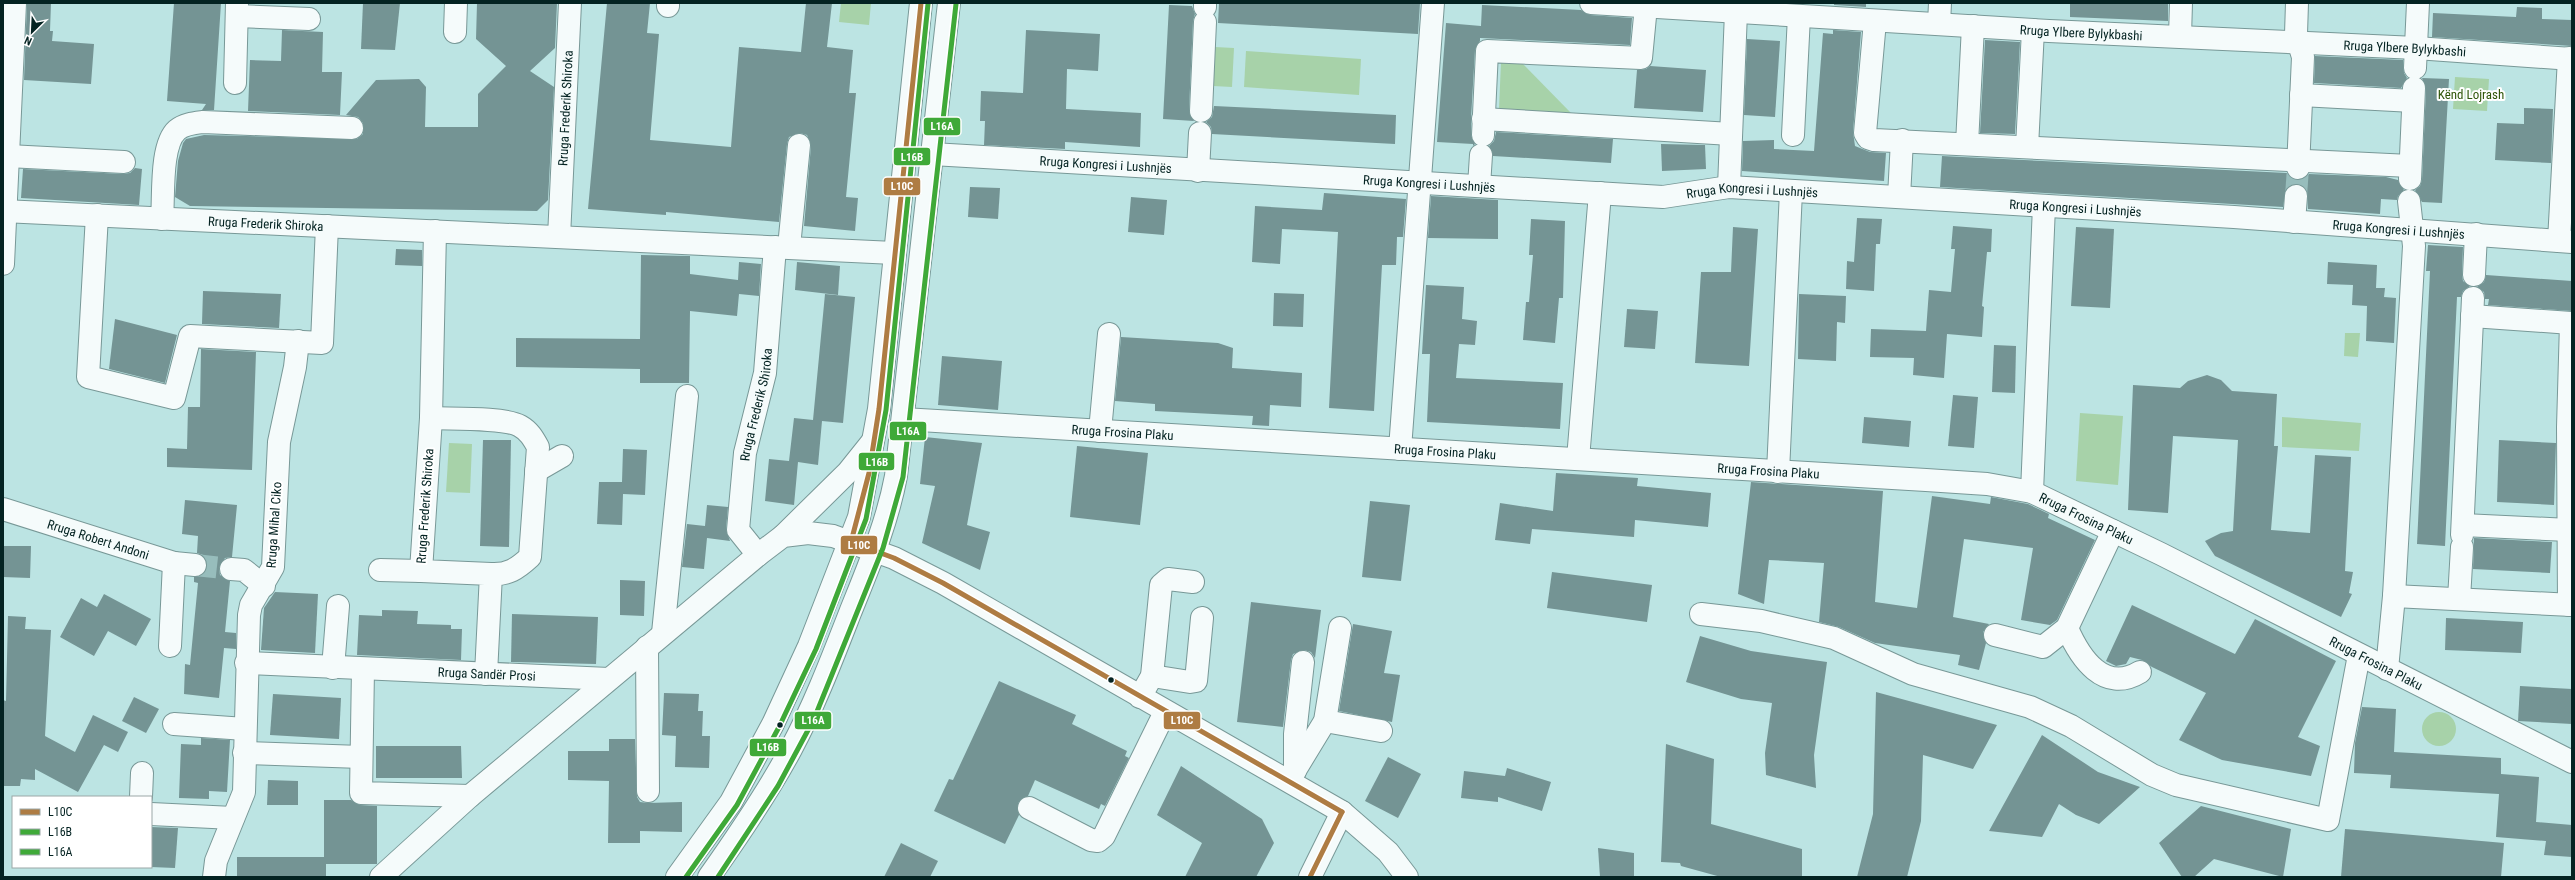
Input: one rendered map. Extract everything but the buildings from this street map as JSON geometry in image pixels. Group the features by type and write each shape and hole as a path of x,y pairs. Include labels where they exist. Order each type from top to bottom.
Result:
{"street":[{"path":"3,264 7,145 15,3"},
{"path":"455,32 456,3"},
{"name":"Rruga Frederik Shiroka","path":"559,237 570,3"},
{"path":"677,877 731,802 773,724 809,646 851,542 860,512 874,440 921,3"},
{"path":"709,877 752,814 791,750 818,693 875,550 891,502 903,419 949,3"},
{"path":"1400,449 1433,3"},
{"name":"Rruga Ylbere Bylykbashi","path":"1591,3 1679,6 1736,12 1809,12 1874,21 2298,42 2415,76 2571,58"},
{"path":"1939,24 1940,3"},
{"path":"2180,36 2181,3"},
{"path":"2297,3 2298,42 2303,57 2298,164"},
{"path":"2387,669 2394,596 2414,246 2410,182 2418,3"},
{"path":"1479,186 1487,51 1641,58 1646,6"},
{"path":"235,83 237,10 309,19"},
{"path":"1201,111 1205,11"},
{"path":"1728,187 1736,12"},
{"path":"1793,136 1809,12"},
{"path":"1874,21 1865,133 1868,138 1874,140 1902,140 2027,147 2298,164 2410,182"},
{"path":"1967,144 1973,26"},
{"path":"2027,147 2033,30"},
{"path":"2566,241 2571,58"},
{"path":"2301,96 2415,76"},
{"path":"162,219 166,151 170,139 178,129 190,124 204,122 352,128"},
{"path":"1198,171 1200,133"},
{"path":"1482,136 1731,134"},
{"path":"1899,197 1902,140"},
{"name":"Rruga Frederik Shiroka","path":"758,555 738,530 745,453 765,373 782,247 799,144"},
{"path":"7,145 124,162"},
{"name":"Rruga Kongresi i Lushnjës","path":"932,154 1198,171 1420,182 1663,197 1728,187 2294,222 2566,241"},
{"path":"1778,472 1791,191"},
{"path":"1578,459 1600,193"},
{"path":"2294,222 2296,196"},
{"path":"2032,492 2044,206"},
{"name":"Rruga Frederik Shiroka","path":"4,211 894,253"},
{"path":"97,215 88,377 174,398 190,336 322,342 327,226"},
{"name":"Rruga Frederik Shiroka","path":"431,418 507,422 519,426 531,434 538,447 530,558 515,570 501,575 421,571 431,418 435,231"},
{"path":"2474,275 2476,234"},
{"path":"2394,596 2570,605 2569,530 2571,323 2472,307 2459,599"},
{"path":"1100,431 1109,334"},
{"name":"Rruga Mihal Ciko","path":"214,877 216,861 244,792 246,663 249,615 251,605 264,586 273,567 279,442 295,367 298,341"},
{"path":"648,791 655,640 687,396"},
{"name":"Rruga Frosina Plaku","path":"903,419 1987,484 2032,492 2113,531 2572,762"},
{"path":"381,877 401,867 470,796 655,640 783,536 848,472 874,440"},
{"path":"536,471 562,456"},
{"name":"Rruga Robert Andoni","path":"3,509 185,564 170,646"},
{"path":"2462,536 2569,530"},
{"path":"1995,635 2043,647 2067,628 2113,531"},
{"path":"783,536 808,533 851,542 875,550 943,583 1165,712 1293,777 1342,812 1388,852 1407,877"},
{"path":"231,569 244,570 264,586"},
{"path":"380,570 421,571"},
{"path":"486,674 491,574"},
{"path":"1140,697 1152,676 1160,585 1168,579 1193,582"},
{"path":"334,668 338,606"},
{"path":"1702,614 1761,621 1834,638 1914,674 2030,707 2051,716 2152,776 2176,785 2328,820 2359,654"},
{"path":"1152,676 1190,682 1196,681 1202,618"},
{"path":"1293,777 1324,721 1340,628"},
{"path":"2067,628 2075,647 2094,670 2113,680 2129,678 2140,672"},
{"path":"1293,777 1295,734 1303,662"},
{"name":"Rruga Sandër Prosi","path":"246,663 609,679"},
{"path":"364,669 361,793 470,796"},
{"path":"1029,808 1091,840 1098,841 1104,836 1165,712"},
{"path":"1324,721 1381,731"},
{"path":"174,724 245,729"},
{"path":"244,753 361,757"},
{"path":"141,796 142,773"},
{"path":"1310,877 1342,812"},
{"path":"152,814 233,818"}],"green space":[{"path":"841,3 871,3 869,25 839,22"},
{"path":"1215,47 1234,48 1232,87 1213,86"},
{"path":"1246,51 1361,59 1359,95 1244,87"},
{"path":"1501,62 1523,64 1571,113 1499,109"},
{"name":"Kënd Lojrash","path":"2455,77 2489,79 2487,111 2453,109"},
{"path":"2345,333 2360,333 2358,357 2344,356"},
{"path":"2080,413 2123,416 2118,485 2076,481"},
{"path":"2282,417 2361,423 2359,451 2282,447"},
{"path":"449,443 472,444 470,493 446,492"},
{"path":"2439,712 2451,717 2456,729 2451,741 2439,746 2427,741 2422,729 2427,717"}],"tunnel":[{"path":"2296,196 2298,168"},
{"path":"195,565 231,569"}],"transit line":[{"name":"L10C","path":"921,3 879,409 869,473 851,542 894,558 943,583 1342,812"},
{"name":"L16B","path":"686,877 737,805 779,727 816,649 866,519 886,410 928,4"},
{"name":"L16A","path":"718,877 778,786 814,719 883,548 903,477 956,4"},
{"name":"L10C","path":"1310,877 1342,812"}]}
